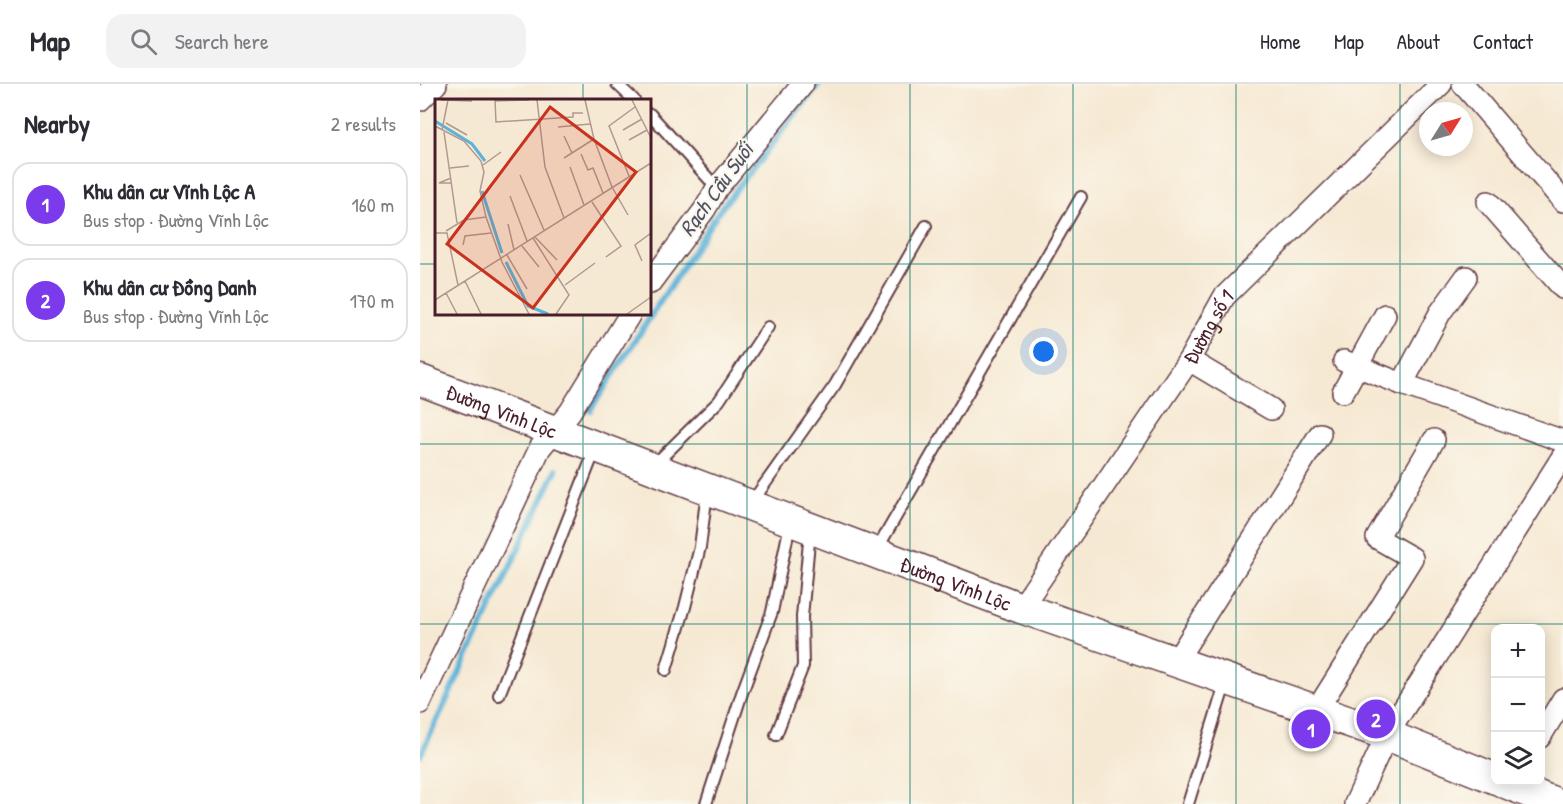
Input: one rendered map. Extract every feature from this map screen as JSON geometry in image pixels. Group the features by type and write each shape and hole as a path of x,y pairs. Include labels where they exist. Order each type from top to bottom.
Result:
{"main road":[{"name":"Đường Vĩnh Lộc","path":"420,380 1021,608 1387,735 1491,776"},
{"name":"Đường Vĩnh Lộc","path":"1515,786 1558,804"}],"street":[{"path":"420,100 436,84"},
{"path":"651,276 705,209 717,188 803,84"},
{"name":"Đường số 1","path":"1021,608 1189,360 1224,297 1441,84"},
{"path":"1463,84 1563,201"},
{"path":"1488,202 1563,288"},
{"path":"1402,384 1440,313 1466,277"},
{"path":"420,703 540,448 570,412 629,315"},
{"path":"1343,392 1351,363 1386,315"},
{"path":"1189,360 1271,409"},
{"path":"1351,363 1402,384 1563,441"},
{"path":"1176,661 1320,434"},
{"path":"1316,711 1412,558 1377,538 1434,440"},
{"path":"1355,804 1387,735 1560,461"},
{"path":"1543,732 1563,699"}],"lane":[{"path":"616,84 633,99"},
{"path":"651,115 717,188"},
{"path":"876,552 1082,197"},
{"path":"750,505 835,385 926,226"},
{"path":"652,467 718,400 768,327"},
{"path":"499,695 596,447"},
{"path":"666,670 700,547 708,488"},
{"path":"776,735 802,666 801,524"},
{"path":"706,804 738,703 772,612 801,524"},
{"path":"1188,804 1227,681"}],"waterway":[{"name":"Rạch Cầu Suối","path":"590,410 719,211 819,84"},
{"name":"Rạch Cầu Suối","path":"420,756 556,470"}],"place":[{"name":"Khu dân cư Đồng Danh","path":"1376,719"},
{"name":"Khu dân cư Vĩnh Lộc A","path":"1311,729"}]}
